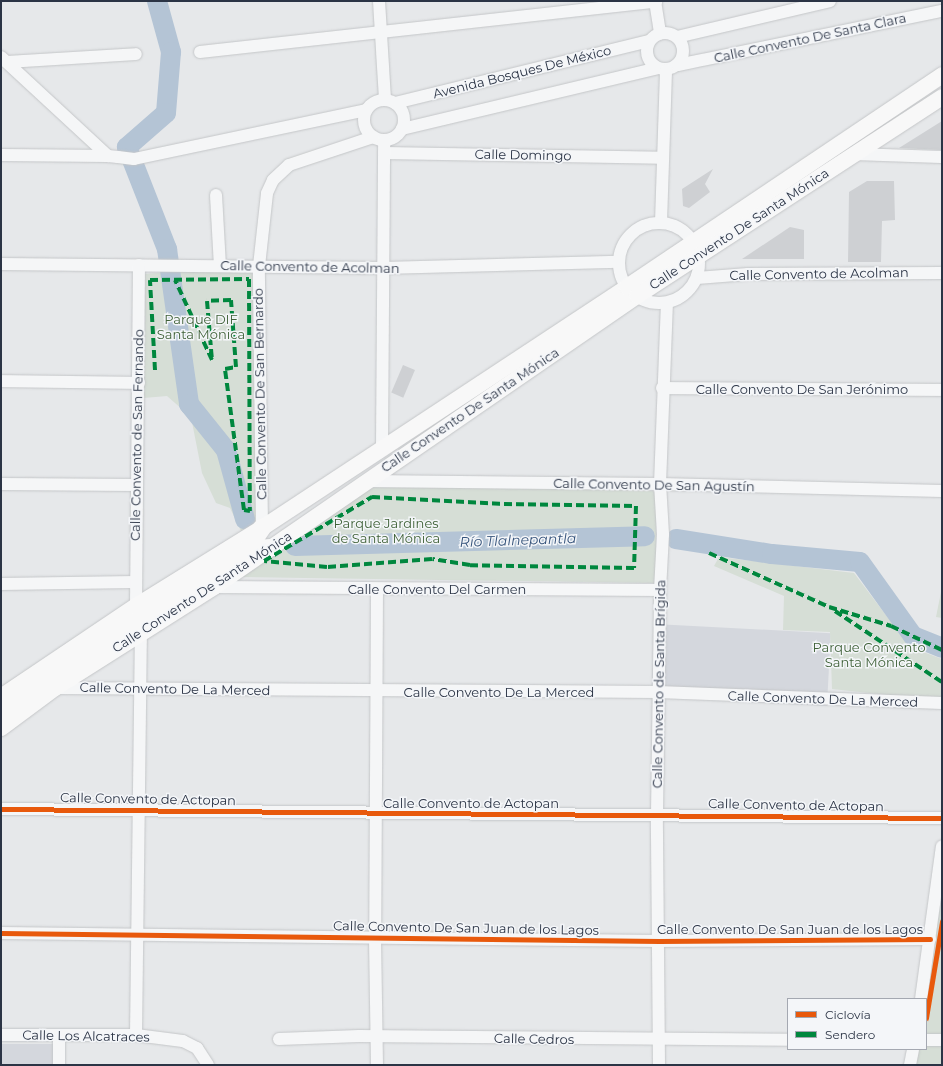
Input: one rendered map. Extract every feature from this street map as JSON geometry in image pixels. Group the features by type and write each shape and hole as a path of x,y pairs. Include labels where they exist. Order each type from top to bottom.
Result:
{"highway":[{"path":"1,715 139,619 247,550 262,528"},
{"path":"247,550 270,548"}],"main road":[{"name":"Calle Convento De Santa Mónica","path":"1,728 55,688 139,619 262,528 382,448 632,292 697,249 942,75"},
{"name":"Calle Convento De Santa Mónica","path":"697,249 853,154 942,97"},
{"name":"Calle Convento De Santa Mónica","path":"1,697 139,619 214,587 632,292"}],"street":[{"path":"379,1 379,33 390,101 403,114 402,129"},
{"path":"200,52 656,1 660,34"},
{"path":"677,38 830,1"},
{"name":"Calle Convento De Santa Clara","path":"678,65 942,11"},
{"path":"379,139 394,137 402,129 662,69 678,65 684,51 677,38 669,33 660,34 650,41 648,57 662,69"},
{"name":"Avenida Bosques De México","path":"390,101 650,41"},
{"path":"4,59 136,54"},
{"path":"4,59 113,157"},
{"path":"661,222 662,69"},
{"path":"1,155 113,157 134,159 366,110 373,103 390,101"},
{"path":"366,110 364,125 379,139 384,153 382,448"},
{"name":"Calle Convento De San Bernardo","path":"262,528 259,266 267,193 272,180 280,171 289,165 379,139"},
{"name":"Calle Domingo","path":"384,153 661,158"},
{"path":"853,154 942,157"},
{"path":"216,195 220,266"},
{"path":"661,222 680,227 697,249 697,278 684,295 667,303 653,303 632,292 620,271 619,262 623,245 631,234 643,226 661,222"},
{"name":"Calle Convento de Acolman","path":"1,264 383,268 619,262"},
{"name":"Calle Convento de San Fernando","path":"136,1035 136,935 141,687 139,619 135,582 139,383 139,265"},
{"name":"Calle Convento de Acolman","path":"697,278 748,274 942,273"},
{"name":"Calle Convento de Santa Brígida","path":"658,1065 658,692 660,590 663,538 660,484 662,388 667,303"},
{"path":"1,381 139,383"},
{"name":"Calle Convento De San Jerónimo","path":"662,388 942,390"},
{"name":"Calle Convento De San Agustín","path":"366,481 660,484 942,491"},
{"path":"1,484 136,486"},
{"path":"1,584 135,582"},
{"name":"Calle Convento Del Carmen","path":"214,587 660,590"},
{"path":"377,589 375,692 375,938 377,1065"},
{"name":"Calle Convento De La Merced","path":"55,688 141,687 375,692 658,692 942,703"},
{"name":"Calle Convento de Actopan","path":"1,809 138,809 375,814 657,814 942,818"},
{"path":"921,998 942,846"},
{"name":"Calle Convento De San Juan de los Lagos","path":"1,933 659,941 930,939"},
{"name":"Calle Los Alcatraces","path":"1,1035 136,1035 190,1043 203,1054 208,1065"},
{"path":"58,1036 59,1065"},
{"name":"Calle Cedros","path":"279,1039 377,1036 658,1041 787,1040"},
{"path":"927,1040 942,1040"},
{"path":"910,1065 913,1050"}],"shaded area":[{"path":"655,624 831,633 827,706 651,697"},
{"path":"1,1044 55,1044 55,1065 1,1065"}],"green space":[{"name":"Parque DIF Santa Mónica","path":"259,266 258,516 253,526 241,531 230,508 216,503 202,473 191,417 167,396 144,398 144,274"},
{"name":"Parque Jardines de Santa Mónica","path":"368,482 656,491 656,583 242,577"},
{"name":"Parque Convento Santa Mónica","path":"719,557 854,573 910,647 942,659 942,701 832,689 830,632 783,630 784,596 714,566"},
{"path":"942,587 942,618 936,617"},
{"path":"942,895 942,1037 927,1036 927,998 925,998"},
{"path":"927,1045 942,1046 942,1065 913,1065 916,1050 927,1050"}],"building":[{"path":"942,121 942,150 899,148"},
{"path":"713,169 705,184 710,192 689,208 683,206 682,189"},
{"path":"867,181 894,181 895,220 882,221 881,262 848,262 849,192"},
{"path":"790,227 804,230 804,259 742,259"},
{"path":"403,365 415,370 403,398 391,393"}],"waterway":[{"name":"Río Tlalnepantla","path":"157,1 171,52 166,113 127,147 167,249 189,404 226,450 245,519"},
{"name":"Río Tlalnepantla","path":"295,546 645,536"},
{"name":"Río Tlalnepantla","path":"676,539 772,554 860,562 913,636 942,648"}],"marked path":[{"path":"155,370 150,280 249,279 250,511 244,510 225,369 236,367 231,300 207,301 212,360 175,280"},
{"path":"372,497 504,504 636,506 634,568 470,565 432,559 327,567 264,561 372,497"},
{"path":"709,553 829,607 891,626 942,650"},
{"path":"835,611 942,682"}],"cycle path":[{"path":"1,809 942,818"},
{"path":"927,1012 942,921"},
{"path":"1,933 659,941 930,939"}]}
